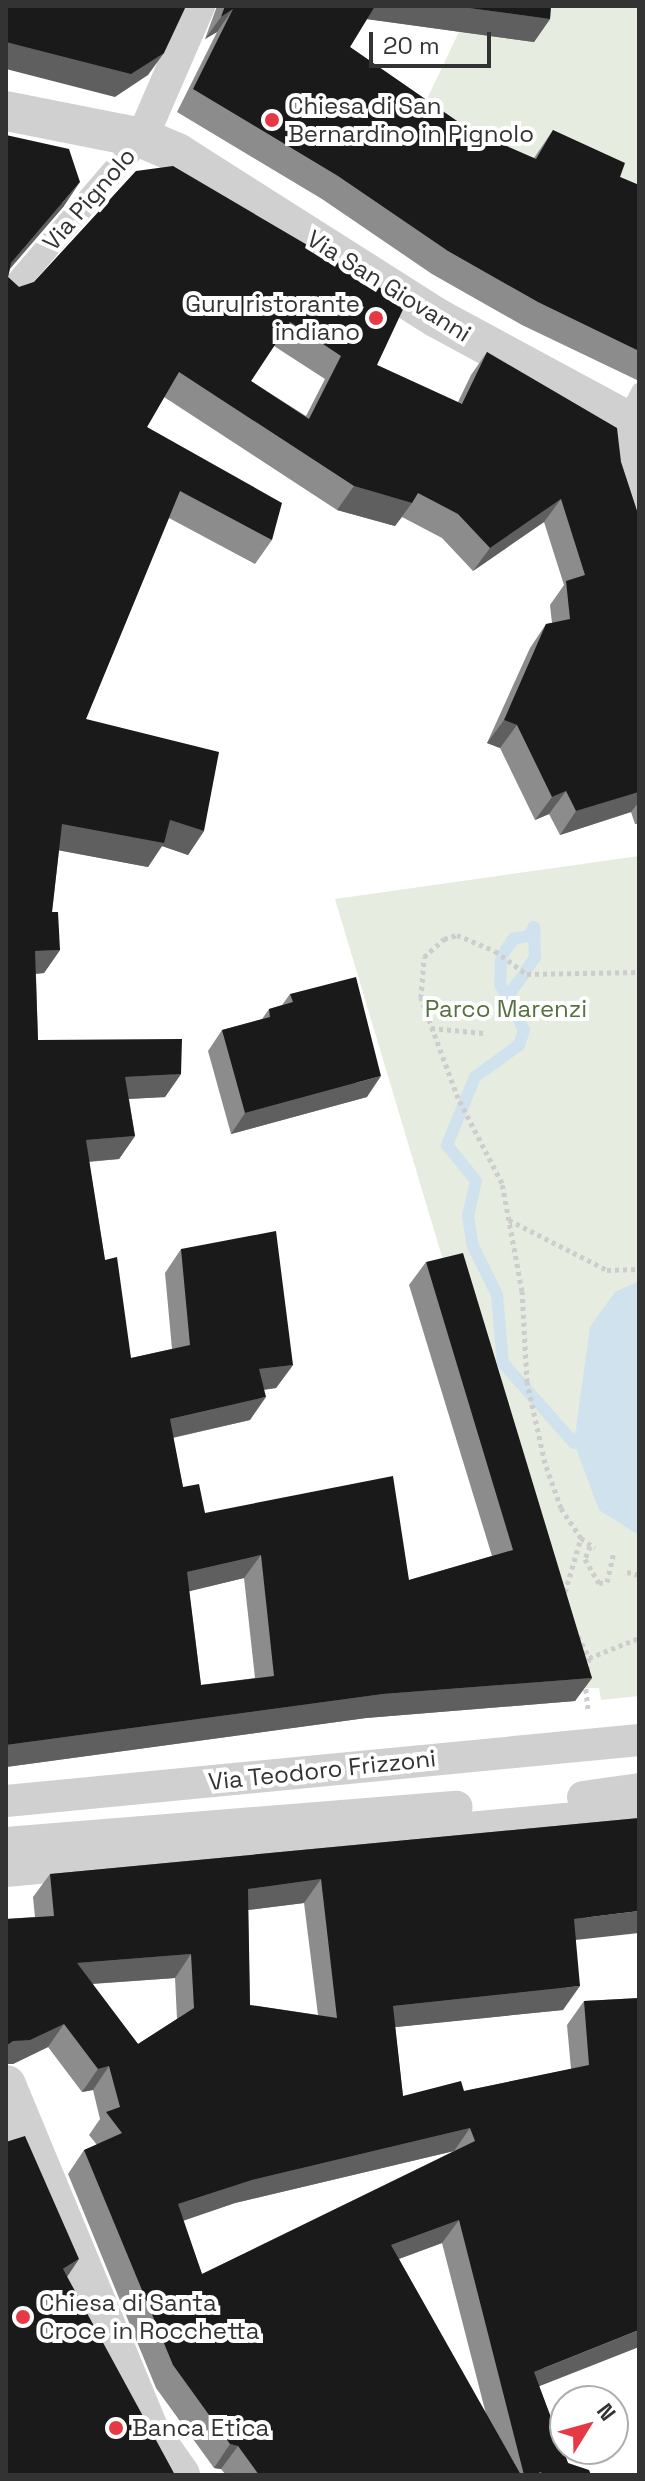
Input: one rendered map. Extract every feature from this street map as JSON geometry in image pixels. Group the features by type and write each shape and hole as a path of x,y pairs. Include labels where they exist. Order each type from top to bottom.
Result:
{"street":[{"name":"Via Pignolo","path":"6,296 142,138 199,6"},
{"name":"Via San Giovanni","path":"6,111 142,138 177,153 437,318 634,413"},
{"path":"634,413 623,480 639,530"},
{"name":"Via Teodoro Frizzoni","path":"6,1801 639,1740"},
{"name":"Via Teodoro Frizzoni","path":"7,1856 639,1789"},
{"name":"Via Teodoro Frizzoni","path":"7,1856 639,1812"},
{"path":"6,2085 138,2406 180,2475"}],"path":[{"path":"614,1551 607,1582 599,1583 585,1559 592,1547 581,1538 561,1508 545,1463 527,1382 522,1291 502,1183 458,1098 421,998 424,957 444,939 457,935 495,951 527,974 639,972"},
{"path":"431,1028 484,1033"},
{"path":"509,1220 607,1270 639,1269"},
{"path":"566,1599 564,1589 581,1538"},
{"path":"627,1572 639,1575"},
{"path":"577,1633 589,1658 584,1688 589,1716"},
{"path":"589,1658 639,1638"}],"green space":[{"path":"537,6 639,6 639,228 520,182 414,126 459,32"},
{"name":"Parco Marenzi","path":"639,856 639,1696 601,1700 599,1688 571,1688 335,899"}],"water":[{"path":"639,1281 639,1535 599,1510 574,1443 590,1327 615,1292"}],"building":[{"path":"6,6 186,6 164,53 131,74 6,42"},
{"path":"225,6 375,6 350,47 470,130 536,159 553,130 625,163 620,177 639,185 639,351 538,302 448,251 338,176 193,89 233,9 221,17"},
{"path":"454,6 551,6 550,19"},
{"path":"6,135 69,149 80,182 11,263 8,277 19,287 34,282 136,171 173,166 406,303 377,365 462,404 487,352 617,428 621,462 639,517 639,792 576,811 566,791 552,797 517,725 504,720 546,624 570,619 566,581 585,575 561,499 490,548 458,514 418,493 412,503 354,486 179,372 147,427 282,503 272,540 180,491 86,719 219,752 204,831 170,820 164,843 62,824 52,912 58,912 60,950 35,951 38,1040 182,1039 181,1074 125,1077 135,1136 86,1140 105,1260 117,1257 131,1358 190,1345 181,1249 276,1231 293,1365 259,1369 266,1397 170,1419 183,1487 199,1484 205,1513 393,1476 409,1580 513,1550 426,1262 463,1253 592,1678 383,1694 6,1745","holes":["290,322 341,356 309,419 251,381","261,1555 274,1676 201,1685 187,1572"]},
{"path":"356,977 381,1076 245,1113 222,1030 270,1017 269,1009 293,1002 290,994"},
{"path":"639,1818 639,1911 574,1919 580,1986 393,2006 403,2096 461,2081 464,2091 589,2065 584,2001 639,1998 639,2330 534,2372 549,2412 549,2465 574,2465 589,2470 591,2475 542,2475 541,2472 524,2475 459,2220 391,2245 521,2475 259,2475 238,2446 230,2444 173,2365 84,2150 122,2133 106,2112 120,2107 109,2066 98,2069 64,2024 30,2040 13,2041 6,2046 6,1919 54,1916 50,1874","holes":["321,1879 337,2018 250,2005 248,1889","191,1954 194,2008 138,2044 77,1963","470,2128 475,2141 202,2274 178,2204 252,2180"]},
{"path":"25,2136 79,2259 63,2269 175,2475 6,2475 6,2142"}],"waterway":[{"path":"503,954 513,939 529,936 534,927"},
{"path":"526,970 535,957 534,927"},
{"path":"501,960 500,984 524,1030 519,1045 475,1077 447,1145 476,1181 468,1216 473,1246 497,1295 503,1363 574,1443"},
{"path":"505,999 523,976"}],"place":[{"name":"Chiesa di San Bernardino in Pignolo","path":"272,120"},
{"name":"Guru ristorante indiano","path":"376,318"},
{"name":"Chiesa di Santa Croce in Rocchetta","path":"23,2317"},
{"name":"Banca Etica","path":"116,2428"}]}
